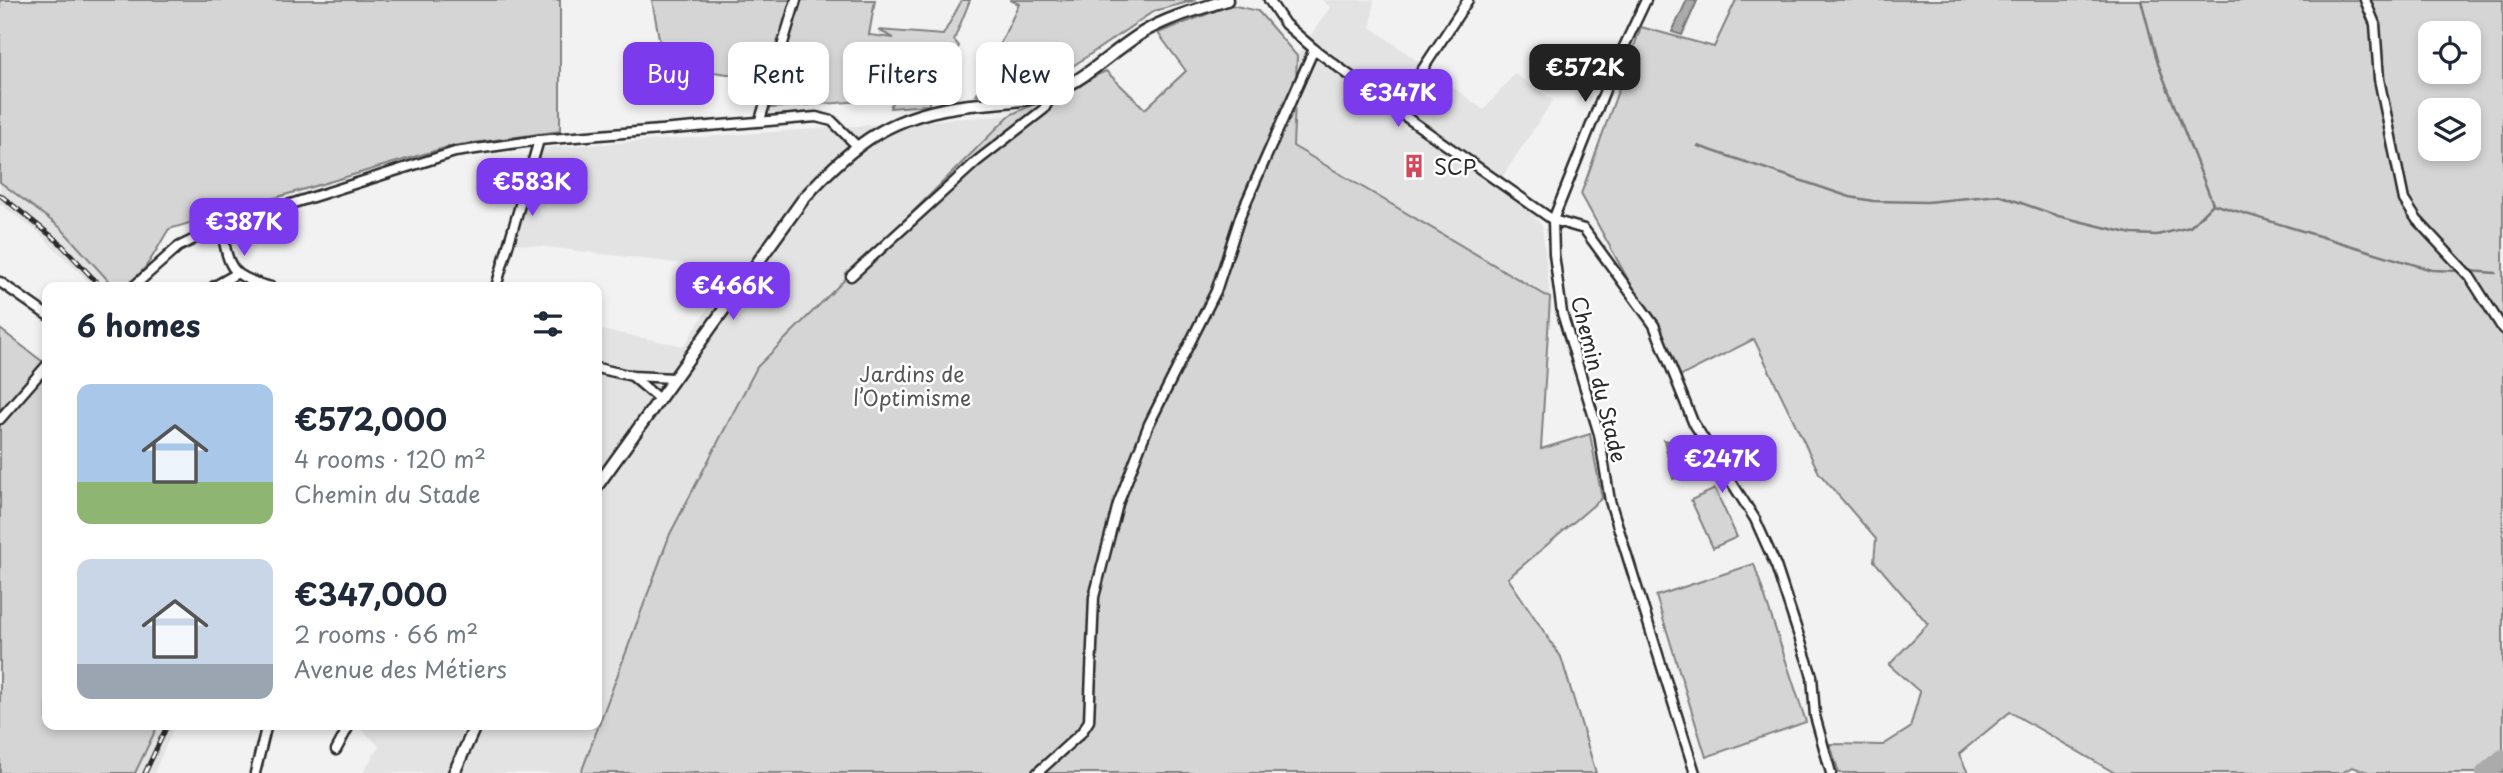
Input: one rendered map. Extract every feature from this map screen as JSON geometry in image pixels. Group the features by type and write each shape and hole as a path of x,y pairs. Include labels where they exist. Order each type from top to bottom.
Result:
{"street":[{"path":"760,120 796,0"},
{"path":"1074,81 1145,31 1227,0"},
{"path":"1269,0 1285,24 1396,110 1553,220 1584,229 1654,325 1693,422 1755,519 1776,566 1812,676 1815,716 1831,773"},
{"path":"1396,110 1468,0"},
{"name":"Chemin du Stade","path":"1646,0 1614,70 1553,220 1554,254 1562,313 1599,434 1610,501 1695,773"},
{"path":"2365,0 2375,24 2379,79 2404,200 2417,220 2464,270 2503,330"},
{"path":"1037,773 1081,733 1089,721 1094,597 1118,504 1149,424 1216,291 1241,214 1314,49"},
{"path":"602,479 804,198 837,161 856,145 892,125 934,110 976,105"},
{"path":"851,276 977,161 1046,105"},
{"path":"139,282 178,247 221,226 455,152 539,140 816,117 832,121 856,145"},
{"path":"497,282 539,140"},
{"path":"221,226 226,252 236,274 253,282"},
{"path":"222,282 236,274"},
{"path":"0,282 42,311"},
{"path":"602,369 632,376 674,378"},
{"path":"0,419 42,371"},
{"path":"632,376 659,399"},
{"path":"255,773 266,730"},
{"path":"336,750 346,730"},
{"path":"454,773 473,730"}],"shaded area":[{"path":"1322,0 1374,0 1371,27 1484,110 1514,74 1553,100 1503,176 1542,226 1550,298 1293,146 1297,56 1330,7"},
{"path":"1687,0 1697,1 1682,35 1672,32"},
{"path":"1010,115 757,367 670,534 602,717 602,330 684,346 732,270 514,243 534,149"},
{"path":"0,182 61,228 110,282 89,282 39,233 0,204"},
{"path":"1664,440 1694,446 1691,458 1684,462 1682,477 1673,479"},
{"path":"156,730 173,730 154,773 135,773"},
{"path":"362,730 597,730 581,773 363,773 379,746"}],"green space":[{"path":"0,0 560,0 560,131 451,146 169,229 153,257 130,282 110,282 61,228 0,182"},
{"path":"652,0 875,0 869,35 894,38 878,30 943,35 962,0 970,0 954,40 956,42 843,42 843,103 829,104 829,42 728,42 728,74 714,72 714,42 660,42"},
{"path":"1010,0 1196,0 1154,11 1074,65 1074,42 1001,42 1019,4"},
{"path":"1736,0 2503,0 2503,773 2372,773 2352,767 2342,773 2115,773 2010,712 1959,754 1968,773 1839,773 1830,744 1883,745 1910,728 1920,692 1889,665 1928,624 1874,561 1876,539 1819,473 1754,339 1681,376 1581,194 1641,27 1714,47"},
{"name":"Jardins de l’Optimisme","path":"1231,5 1258,11 1297,56 1293,146 1550,298 1541,449 1590,434 1602,498 1508,578 1561,657 1596,773 581,773 597,730 602,730 602,717 670,534 757,367 1010,115 1032,105 1074,105 1074,86 1106,71 1145,109 1186,71 1158,33"},
{"path":"771,105 810,105 771,108"},
{"path":"891,105 928,105 890,108"},
{"path":"0,329 42,361 42,730 156,730 135,773 0,773"},
{"path":"1715,489 1737,537 1713,548 1691,500"},
{"path":"1754,564 1806,722 1706,757 1656,596"}],"waterway":[{"path":"2141,0 2158,64 2213,204 2432,270 2459,271"},
{"path":"1698,146 1850,197 1873,201 1927,202 1999,195 2058,216 2132,234 2157,235 2190,227 2213,204"},
{"path":"2469,271 2496,273"},
{"path":"2485,773 2503,758"}],"railway":[{"path":"0,195 59,242 96,282"},
{"path":"145,773 165,730"}],"place":[{"name":"SCP","path":"1414,166"}]}
